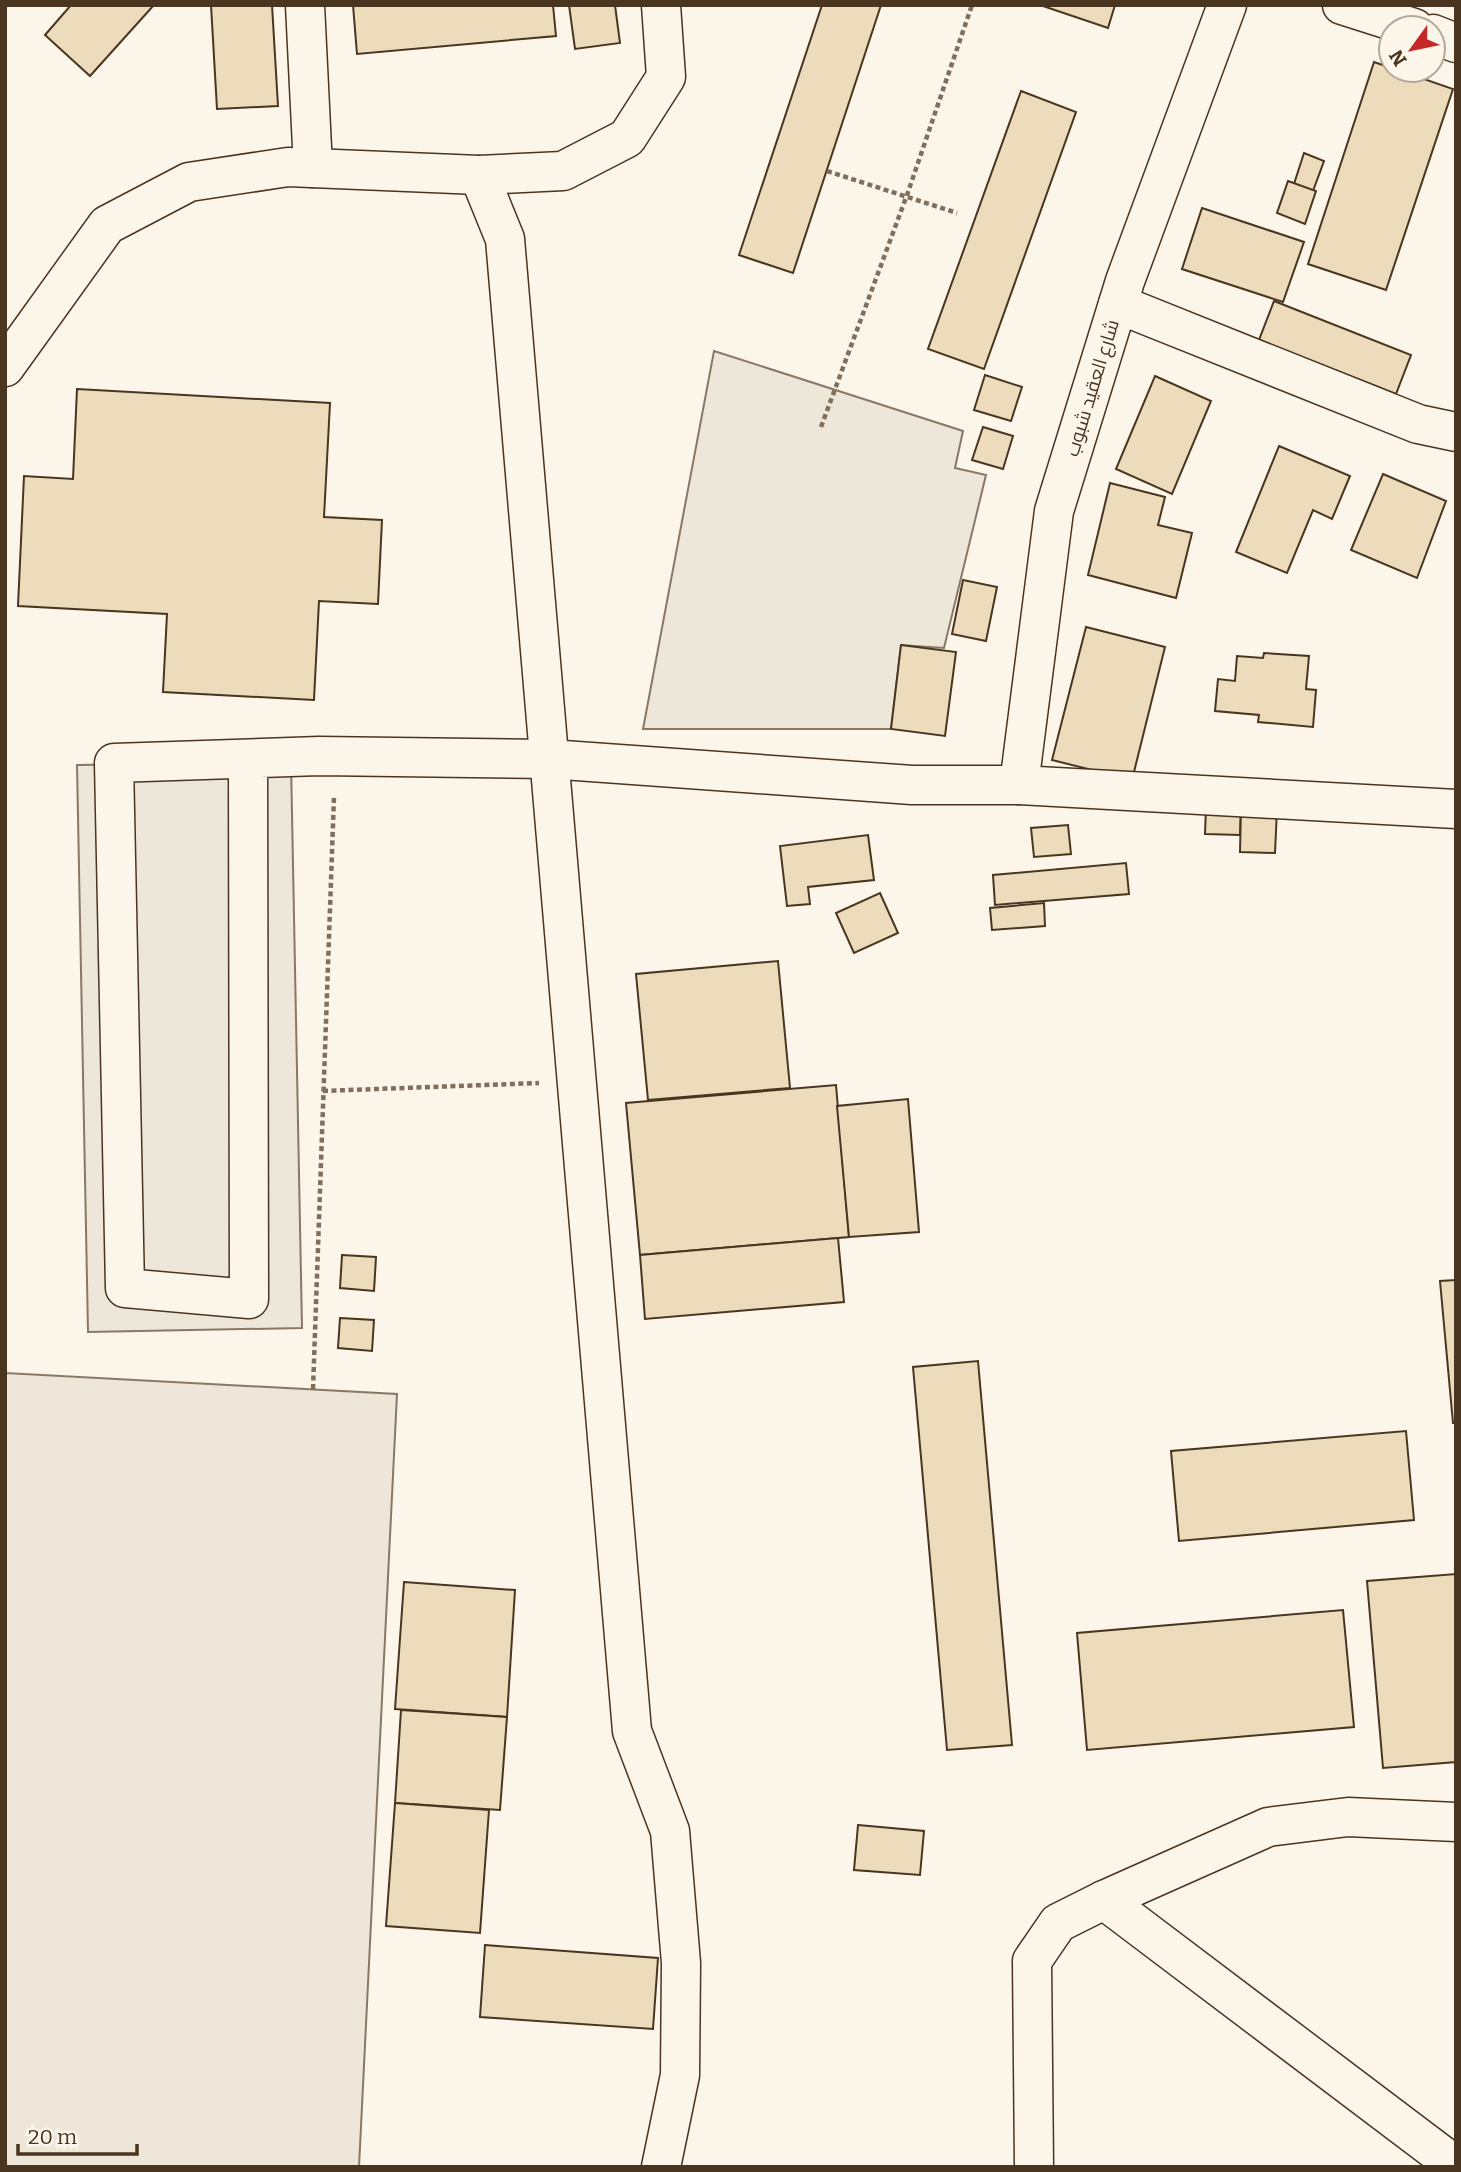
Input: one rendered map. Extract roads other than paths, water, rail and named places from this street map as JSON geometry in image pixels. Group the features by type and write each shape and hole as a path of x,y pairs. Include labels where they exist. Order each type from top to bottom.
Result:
{"street":[{"path":"305,5 313,167"},
{"path":"5,367 107,225 189,182 288,167 479,175 563,171 626,138 666,77 661,5"},
{"name":"شارع العقيد شبوب","path":"1019,785 1054,511 1118,304 1227,5"},
{"path":"1342,5 1377,16"},
{"path":"479,175 505,239 632,1731 670,1831 681,1963 680,2075 661,2167"},
{"path":"1118,304 1418,425 1456,432"},
{"path":"248,759 249,1299 125,1288 114,763 335,756 549,759 912,785 1019,785 1456,809"},
{"path":"1034,2167 1032,1961 1058,1923 1268,1827 1348,1817 1456,1822"},
{"path":"1104,1900 1456,2166"}]}
